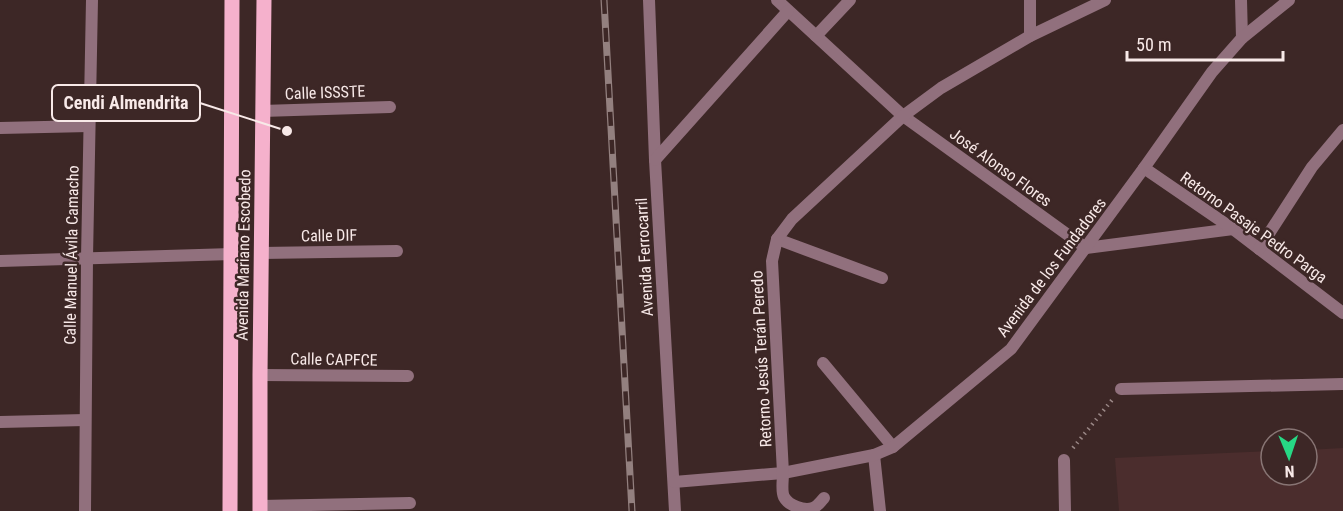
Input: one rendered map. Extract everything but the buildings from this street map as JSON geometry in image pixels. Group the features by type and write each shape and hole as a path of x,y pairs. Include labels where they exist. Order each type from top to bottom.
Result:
{"main road":[{"name":"Avenida Mariano Escobedo","path":"230,511 232,0"},
{"name":"Avenida Mariano Escobedo","path":"260,509 264,0"}],"street":[{"name":"Calle Manuel Ávila Camacho","path":"85,511 92,0"},
{"name":"Avenida Ferrocarril","path":"650,0 655,160 675,511"},
{"name":"José Alonso Flores","path":"777,0 903,116 1086,248"},
{"path":"816,36 850,0"},
{"path":"1030,0 1030,36"},
{"name":"Retorno Jesús Terán Peredo","path":"824,498 816,507 808,510 796,508 786,500 783,494 772,261 777,239 792,219 903,116 941,88 1030,36 1105,0"},
{"path":"1241,0 1242,38"},
{"name":"Avenida de los Fundadores","path":"674,482 783,473 874,455 893,447 1011,349 1212,72 1242,38 1289,0"},
{"path":"655,160 788,10"},
{"name":"Calle ISSSTE","path":"262,111 390,106"},
{"path":"0,128 89,126"},
{"path":"1259,249 1312,167 1340,139"},
{"name":"Retorno Pasaje Pedro Parga","path":"1144,168 1233,229 1343,313"},
{"path":"1086,248 1233,229"},
{"path":"777,239 882,278"},
{"name":"Calle DIF","path":"261,253 397,251"},
{"path":"0,261 232,254"},
{"path":"823,363 893,447"},
{"name":"Calle CAPFCE","path":"260,375 408,376"},
{"path":"1120,389 1343,384"},
{"path":"0,422 85,420"},
{"path":"874,455 880,511"},
{"path":"1064,460 1065,511"},
{"path":"260,509 410,503"}],"path":[{"path":"1064,460 1120,389"}],"shaded area":[{"path":"1343,448 1343,511 1119,511 1115,458 1259,452 1259,487 1319,487 1319,449"}],"railway":[{"path":"604,0 632,511"}],"place":[{"name":"Cendi Almendrita","path":"287,131"}]}
